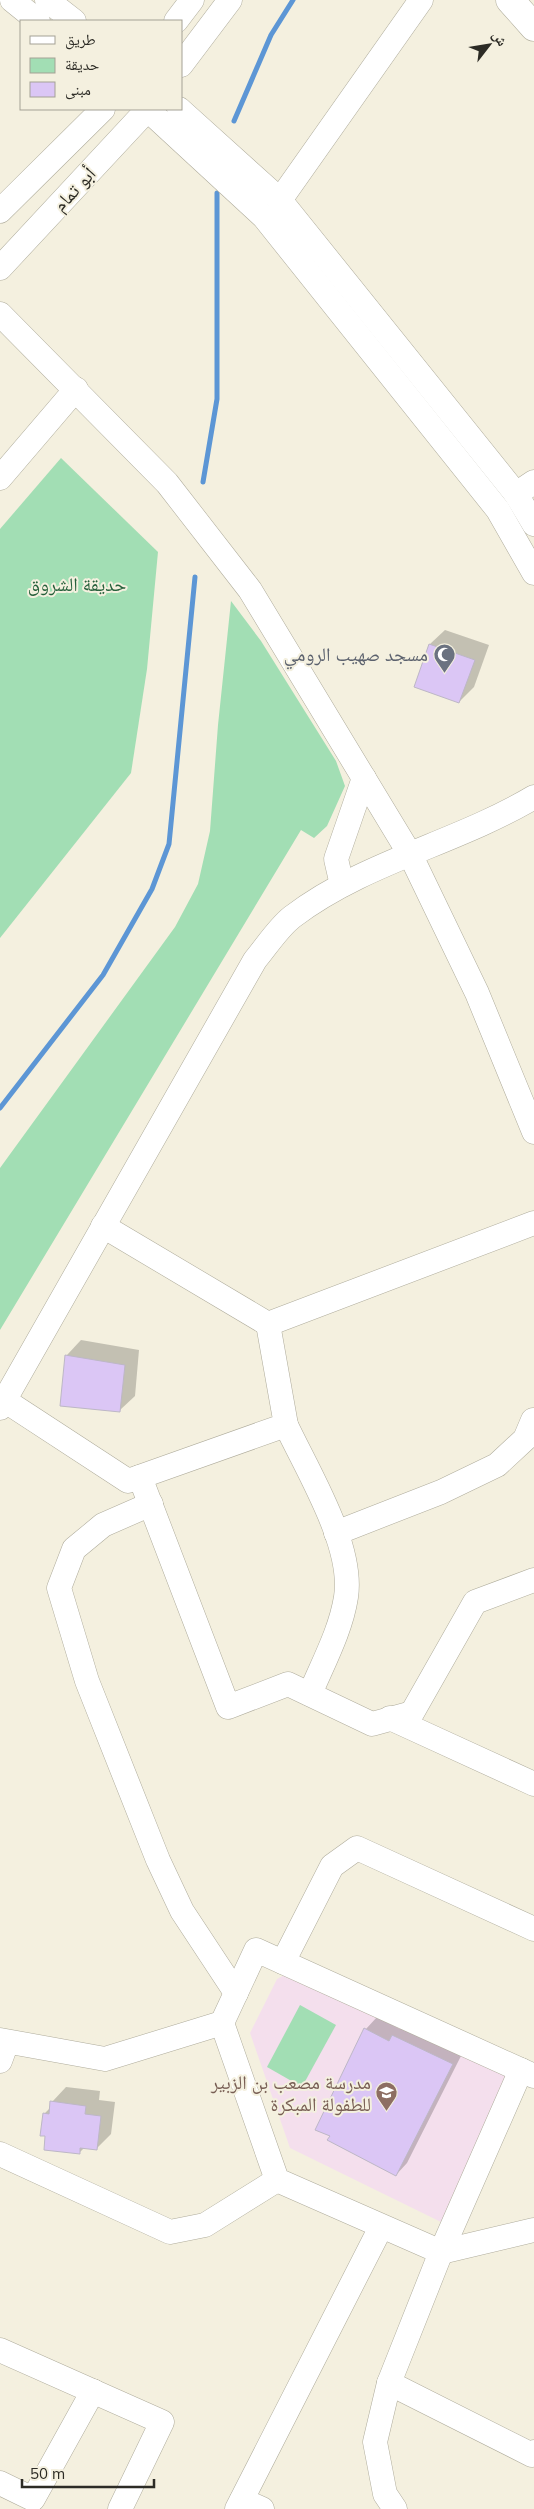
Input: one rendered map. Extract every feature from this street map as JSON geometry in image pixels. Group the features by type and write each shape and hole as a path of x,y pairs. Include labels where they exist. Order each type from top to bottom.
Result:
{"highway":[{"path":"510,0 534,27"}],"street":[{"path":"12,0 37,20"},
{"path":"47,0 73,20"},
{"path":"177,20 192,0"},
{"path":"182,64 230,0"},
{"path":"280,200 421,0"},
{"name":"أبو تمام","path":"0,211 102,110"},
{"name":"أبو تمام","path":"0,268 146,110"},
{"path":"148,110 264,217 498,510 534,573"},
{"path":"180,110 280,200 525,488 534,524"},
{"path":"0,314 76,389 166,483 250,590 411,856 477,993 534,1132"},
{"path":"0,478 76,389"},
{"path":"342,885 336,860 364,778"},
{"path":"286,1425 128,1481 2,1404 255,960 290,918 342,885 411,856 534,797"},
{"path":"268,1324 534,1223"},
{"path":"103,1226 268,1324 286,1425 342,1545 348,1574 346,1598 335,1633 310,1694"},
{"path":"336,1532 441,1492 497,1465 525,1439 533,1420"},
{"path":"140,1477 228,1707 288,1684 372,1724 412,1713 475,1602 534,1580"},
{"path":"151,1504 103,1526 74,1549 59,1588 87,1681 158,1860 182,1911 236,1993"},
{"path":"390,1718 534,1784"},
{"path":"283,1962 332,1866 357,1848 534,1929"},
{"path":"395,2509 385,2494 375,2442 388,2383 441,2252 528,2073 256,1950 222,2023 277,2180 441,2252 534,2230"},
{"path":"2,2048 105,2059 222,2023"},
{"path":"0,2154 170,2232 205,2225 277,2180"},
{"path":"247,2506 381,2227"},
{"path":"0,2350 162,2422 120,2509"},
{"path":"388,2383 532,2455 534,2452"},
{"path":"0,2483 33,2499 93,2391"}],"shaded area":[{"name":"مدرسة مصعب بن الزبير للطفولة المبكرة","path":"292,1971 513,2075 445,2224 290,2148 250,2033 277,1979"}],"green space":[{"name":"حديقة الشروق","path":"61,458 158,552 147,669 131,773 0,938 0,529"},
{"path":"231,601 261,641 336,761 345,786 327,826 314,838 301,830 0,1330 0,1168 175,927 198,884 210,831 218,725"},
{"path":"300,2005 336,2025 302,2087 267,2067"}],"building":[{"name":"مسجد صهيب الرومي","path":"429,644 475,660 459,703 414,687"},
{"path":"65,1355 125,1365 120,1412 60,1406"},
{"path":"364,2028 389,2041 392,2035 453,2064 396,2176 327,2140 330,2136 315,2130"},
{"path":"50,2101 86,2106 85,2114 101,2116 97,2150 80,2148 80,2154 44,2150 45,2136 40,2136 43,2113 49,2114"}],"waterway":[{"path":"234,121 271,35 293,0"},
{"path":"203,482 217,399 217,193"},
{"path":"0,1108 103,975 152,889 169,844 195,577"}],"place":[{"name":"مسجد صهيب الرومي","path":"444,673"},
{"name":"مدرسة مصعب بن الزبير للطفولة المبكرة","path":"387,2112"}]}
